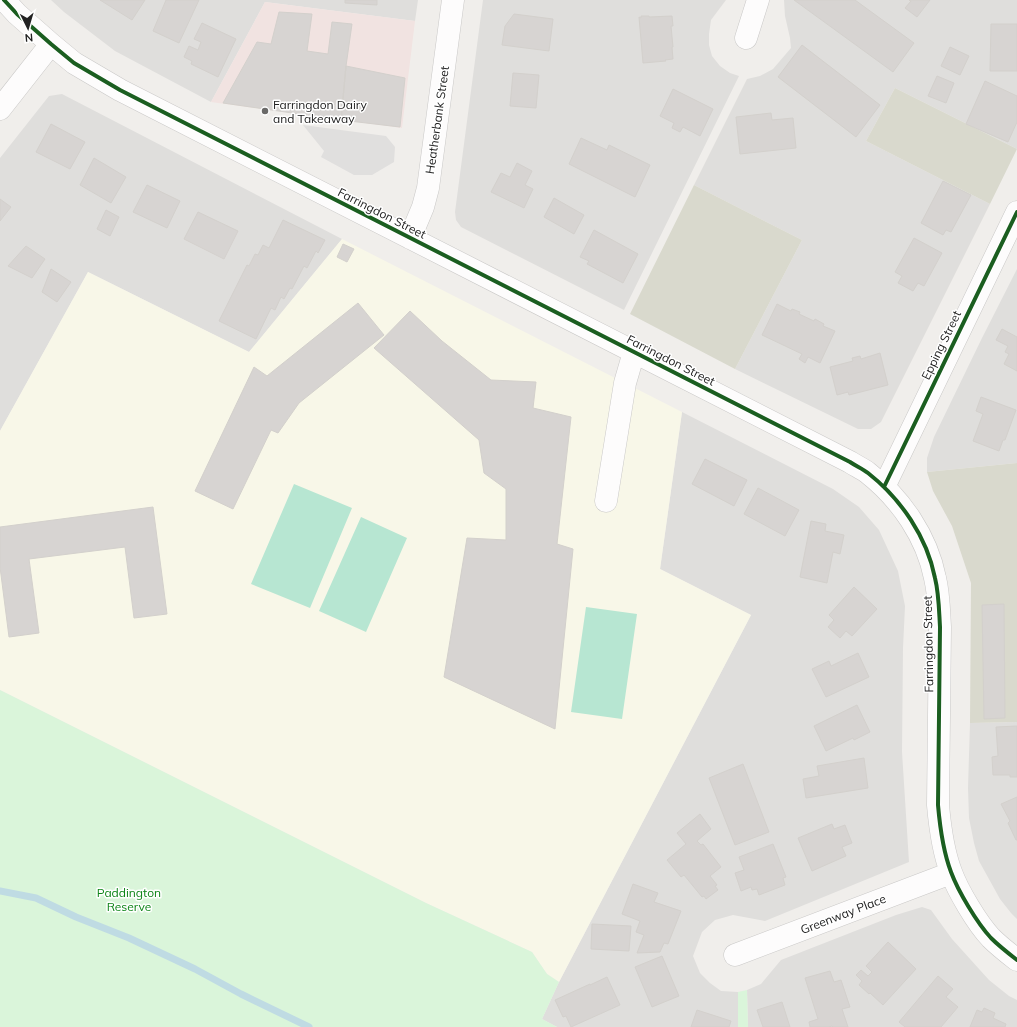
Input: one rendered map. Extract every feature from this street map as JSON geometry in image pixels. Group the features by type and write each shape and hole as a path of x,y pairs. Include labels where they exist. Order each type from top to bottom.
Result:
{"street":[{"name":"Farringdon Street","path":"4,0 17,14 74,63 120,90 850,462 867,472 884,487 906,514 923,541 936,578 940,627 938,805 942,841 951,873 982,926 990,937 1017,960"},
{"name":"Heatherbank Street","path":"410,238 428,188 453,0"},
{"path":"746,38 758,0"},
{"path":"0,109 51,44"},
{"name":"Epping Street","path":"884,487 1017,212"},
{"path":"606,501 625,383 634,352"},
{"name":"Greenway Place","path":"735,955 951,873"}],"shaded area":[{"path":"51,0 418,0 415,21 265,2 211,102 115,51 64,12"},
{"path":"483,0 726,0 711,20 709,45 712,56 720,66 730,73 739,76 624,310 461,227 456,220 455,212"},
{"path":"784,0 1017,0 1017,149 895,88 866,141 990,204 881,422 871,429 858,429 735,369 802,240 694,185 747,79 760,76 773,69 791,48 785,16"},
{"path":"265,2 415,21 402,128 211,102"},
{"path":"895,88 1017,149 990,204 866,141"},
{"path":"62,94 342,239 249,352 88,272 0,431 0,158 49,96"},
{"path":"303,125 386,136 395,147 394,162 372,175 354,175 321,157 324,151"},
{"path":"694,185 802,240 735,369 630,314"},
{"path":"342,239 682,412 660,569 751,615 559,982 547,974 532,952 426,903 0,690 0,431 88,272 249,352"},
{"path":"1017,269 1017,463 927,472 927,458 934,437"},
{"path":"682,412 833,489 859,507 879,530 898,571 905,606 902,752 909,862 765,921 733,915 715,920 702,932 693,956 700,973 710,983 721,991 738,992 738,1027 557,1027 542,1019 559,982 751,615 660,569"},
{"path":"1017,463 1017,722 970,723 971,583 952,526 933,491 927,472"},
{"path":"1017,722 1017,919 1000,899 979,861 969,818 968,788 970,723"},
{"path":"922,907 931,910 952,939 989,980 1009,996 1017,1000 1017,1027 748,1027 747,990 761,984 781,960 896,915"}],"green space":[{"path":"294,484 352,508 310,608 251,584"},
{"path":"361,517 407,538 366,632 319,611"},
{"path":"586,607 637,614 622,719 571,712"},
{"name":"Paddington Reserve","path":"0,690 426,903 532,952 547,974 559,982 542,1019 557,1027 0,1027"},
{"path":"747,990 748,1027 738,1027 738,992"}],"building":[{"path":"100,0 145,0 132,20"},
{"path":"166,0 199,0 179,43 153,31"},
{"path":"345,0 377,0 377,5 345,3"},
{"path":"794,0 855,0 914,43 893,72"},
{"path":"909,0 930,0 917,17 905,8 911,1"},
{"path":"279,12 312,14 307,51 328,54 332,22 352,24 341,120 223,103 257,42 271,44"},
{"path":"514,14 553,19 549,51 502,45 505,26"},
{"path":"641,16 672,16 673,26 671,26 673,59 643,63 639,17 641,18"},
{"path":"202,23 236,39 218,77 191,64 192,61 184,57 189,46 198,50 201,42 194,39"},
{"path":"991,24 1017,24 1017,71 990,71"},
{"path":"802,45 880,105 856,137 778,77"},
{"path":"950,47 969,56 960,75 941,66"},
{"path":"346,66 405,78 400,127 341,120"},
{"path":"513,73 539,75 536,108 510,106"},
{"path":"937,76 954,83 946,103 928,96"},
{"path":"985,81 1017,96 1017,122 1008,142 966,124"},
{"path":"673,89 713,109 700,136 683,127 680,132 672,128 674,123 660,116"},
{"path":"771,113 772,120 793,118 796,148 740,154 736,117"},
{"path":"51,124 85,142 70,169 36,152"},
{"path":"581,138 607,150 609,145 650,165 635,197 569,164"},
{"path":"94,158 126,177 111,203 80,185"},
{"path":"517,163 532,171 525,185 533,189 524,208 491,192 501,173 510,177"},
{"path":"943,181 971,195 951,232 946,230 943,235 921,223"},
{"path":"147,185 180,201 167,228 133,212"},
{"path":"554,198 584,215 574,234 544,217"},
{"path":"0,199 11,207 0,221"},
{"path":"106,210 119,217 110,236 97,229"},
{"path":"198,212 238,231 224,259 184,239"},
{"path":"283,220 325,240 318,253 316,251 307,268 304,266 292,289 290,288 284,299 281,297 275,310 271,308 256,339 219,321 247,265 249,266 255,254 258,255 263,245 269,248"},
{"path":"594,230 638,254 623,283 587,264 589,261 580,257"},
{"path":"914,238 942,253 924,286 918,283 913,291 898,283 902,276 895,272"},
{"path":"343,244 354,249 347,262 337,257"},
{"path":"26,246 45,259 32,278 8,266"},
{"path":"51,269 71,282 57,302 42,292"},
{"path":"358,303 384,335 299,403 278,433 271,430 233,509 195,491 254,367 267,376"},
{"path":"777,304 791,311 792,309 800,312 799,314 814,321 815,319 824,324 823,326 835,331 820,363 808,357 805,363 799,359 802,354 762,335"},
{"path":"410,311 442,341 491,380 536,382 533,408 571,417 557,544 573,549 555,729 444,677 467,538 506,540 506,489 484,473 479,440 374,348"},
{"path":"1002,329 1017,337 1017,371 1004,364 1009,354 1005,352 1008,346 996,340"},
{"path":"880,353 888,385 849,395 848,392 837,395 830,367 853,361 852,358 860,356 861,359"},
{"path":"981,397 1016,410 1005,440 1003,440 999,451 973,441 983,414 976,411"},
{"path":"705,459 747,480 734,506 692,484"},
{"path":"758,488 799,510 785,536 744,514"},
{"path":"153,507 167,614 134,618 125,547 29,559 39,633 9,637 0,567 0,527"},
{"path":"811,521 826,524 825,531 844,535 840,554 833,552 827,583 800,577"},
{"path":"854,587 877,609 852,636 846,631 840,638 828,627 834,620 829,615"},
{"path":"1004,604 1005,718 984,719 982,605"},
{"path":"858,653 869,677 826,697 812,669 829,661 831,666"},
{"path":"857,705 870,732 854,740 853,738 826,751 814,726"},
{"path":"1017,726 1017,777 1010,777 1010,775 993,775 992,757 998,756 996,727"},
{"path":"864,758 868,788 806,798 803,779 819,776 817,766"},
{"path":"743,764 769,832 735,845 709,778"},
{"path":"1017,797 1016,840 1008,823 1010,821 1001,804"},
{"path":"700,814 711,829 697,841 701,845 703,844 721,867 710,876 717,885 715,886 718,890 706,899 704,896 702,897 684,875 681,877 667,860 686,844 677,833"},
{"path":"832,824 834,829 845,825 852,843 842,847 846,856 812,871 798,838"},
{"path":"773,844 786,877 783,878 785,885 759,895 757,889 752,890 751,887 741,891 735,873 744,870 739,857"},
{"path":"633,884 658,893 654,902 681,911 668,944 664,943 660,952 637,953 644,935 636,932 640,921 622,914"},
{"path":"592,924 631,926 629,951 591,949"},
{"path":"888,942 916,969 883,1005 859,985 862,981 856,975 861,970 868,976 872,972 866,966"},
{"path":"662,956 679,996 652,1007 635,967"},
{"path":"830,971 834,982 841,980 850,1007 842,1009 848,1027 810,1027 809,1022 818,1019 805,978"},
{"path":"938,976 953,989 946,997 958,1007 941,1027 905,1027 899,1022"},
{"path":"607,977 620,1005 571,1027 566,1016 563,1017 555,1000"},
{"path":"782,1002 790,1027 763,1027 757,1010"},
{"path":"984,1008 995,1013 993,1018 1006,1024 1005,1027 970,1027 977,1010 982,1012"},
{"path":"697,1010 731,1021 729,1027 691,1027"}],"waterway":[{"path":"0,891 36,898 76,917 129,938 195,969 241,994 309,1027"}],"cycle path":[{"path":"4,0 17,14 74,63 120,90 850,462 880,483 902,507 919,534 926,548 936,584 939,602 940,627 938,805 946,856 958,888 980,924 994,941 1017,960"},
{"path":"884,487 1017,212"}],"place":[{"name":"Farringdon Dairy and Takeaway","path":"265,111"}]}
